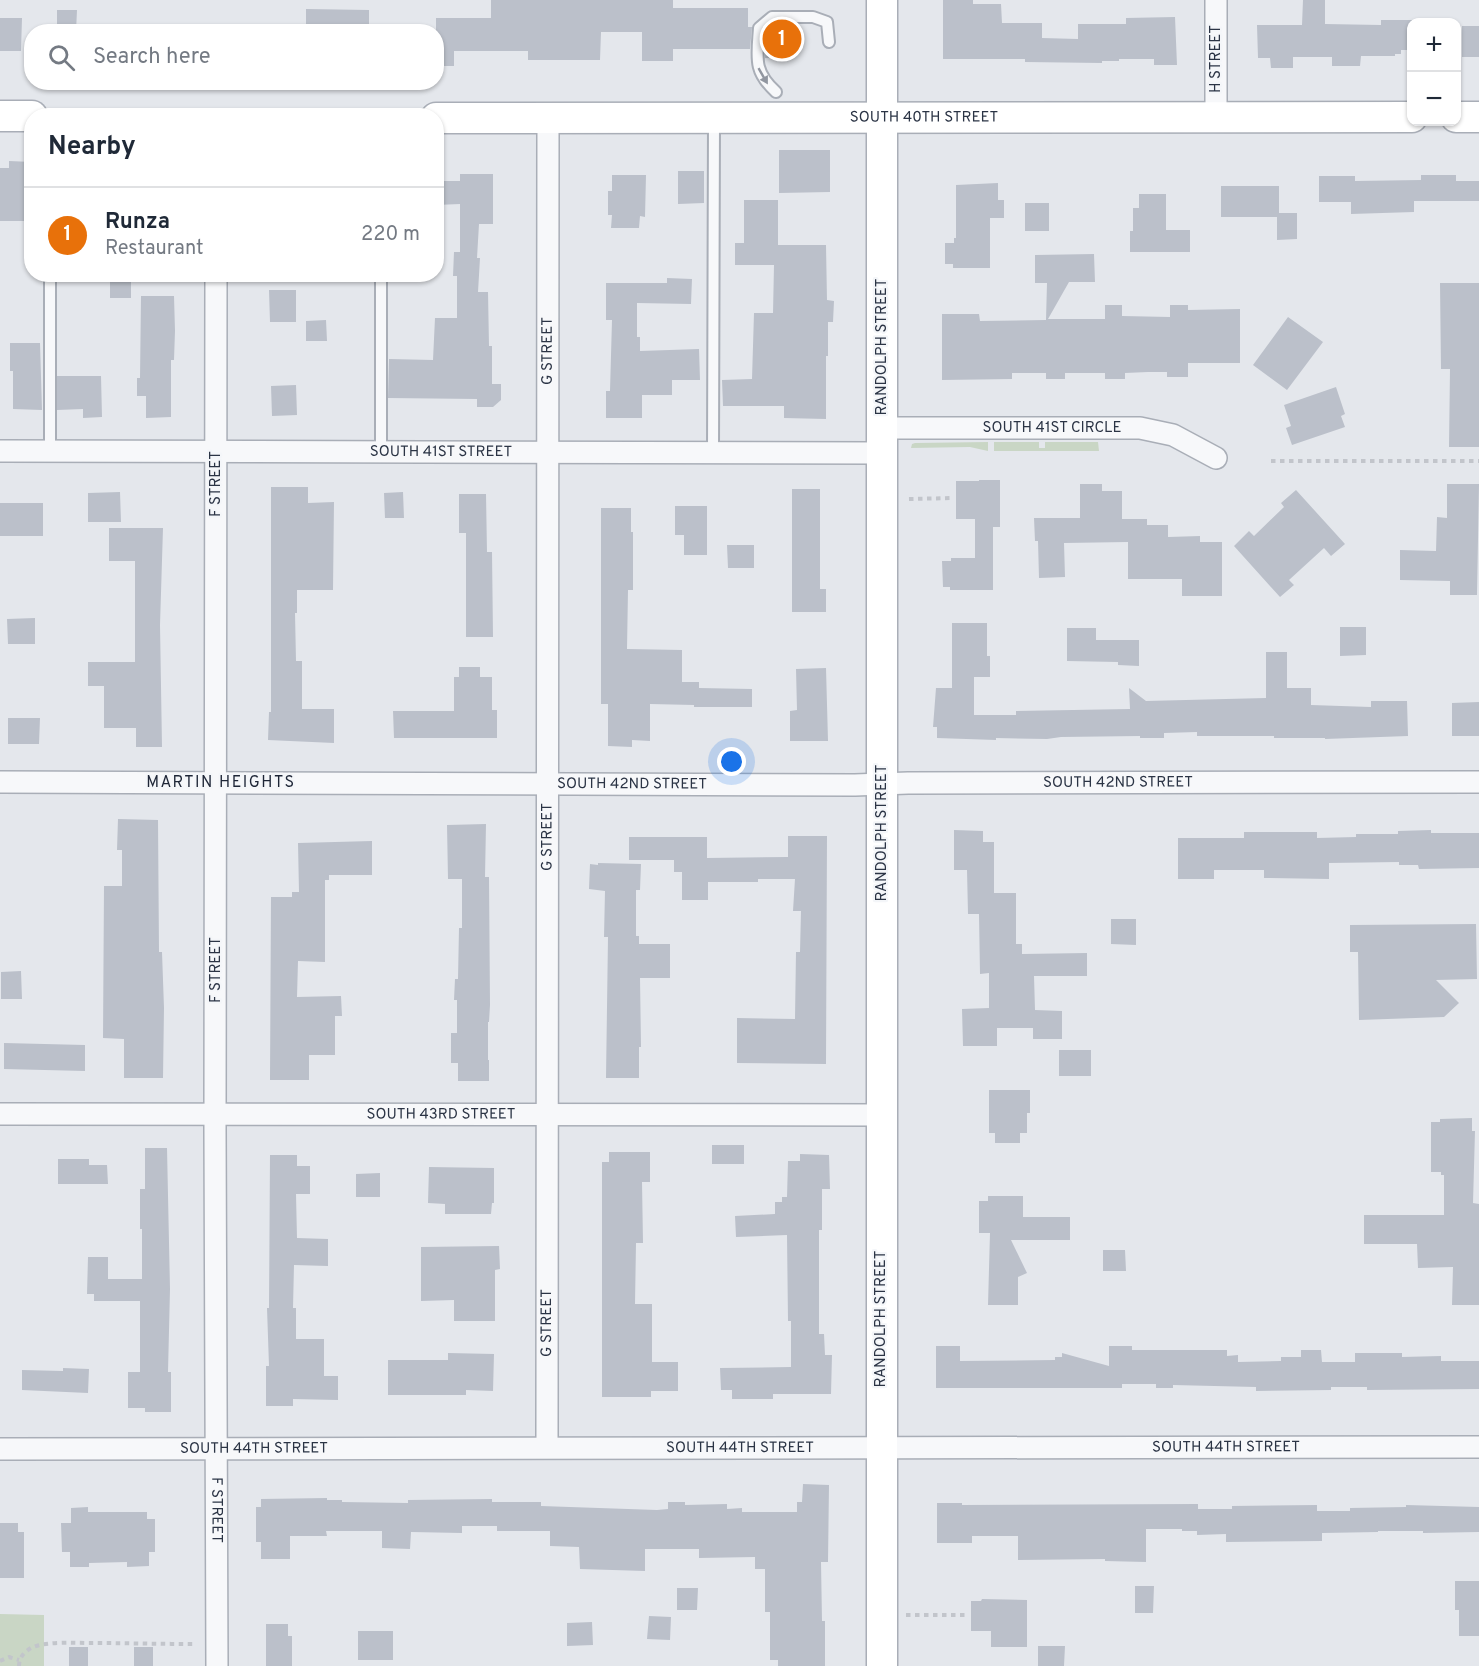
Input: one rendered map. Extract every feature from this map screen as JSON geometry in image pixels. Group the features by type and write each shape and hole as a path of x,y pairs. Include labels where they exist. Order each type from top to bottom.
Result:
{"main road":[{"name":"RANDOLPH STREET","path":"882,0 882,1666"},
{"path":"0,116 24,116"},
{"name":"SOUTH 40TH STREET","path":"444,118 1407,117"},
{"path":"1461,117 1479,117"}],"street":[{"name":"H STREET","path":"1216,0 1216,118"},
{"name":"G STREET","path":"547,1447 548,118"},
{"name":"F STREET","path":"216,282 217,1666"},
{"name":"SOUTH 41ST CIRCLE","path":"882,440 1140,428 1173,435 1216,458"},
{"name":"SOUTH 41ST STREET","path":"0,451 713,453 882,440"},
{"name":"SOUTH 42ND STREET","path":"0,782 882,784 1479,782"},
{"name":"SOUTH 43RD STREET","path":"0,1114 882,1115"},
{"name":"SOUTH 44TH STREET","path":"0,1449 1479,1447"}],"lane":[{"path":"776,92 763,81 758,67 759,28 766,21 772,17 820,18 827,22 829,42"},
{"path":"713,453 714,118"},
{"path":"50,282 50,451"},
{"path":"381,282 381,452"}],"path":[{"path":"1271,461 1479,461"},
{"path":"909,499 953,498"},
{"path":"912,1615 968,1615"},
{"path":"19,1666 19,1660 32,1648 50,1645 193,1644"},
{"path":"0,1661 9,1657 19,1660"}],"green space":[{"path":"988,442 988,451 970,447 911,448 915,443"},
{"path":"994,442 1039,442 1039,448 1045,448 1045,442 1098,442 1099,451 994,451"},
{"path":"0,1614 44,1615 44,1666 0,1666"}],"building":[{"path":"491,0 673,0 673,8 748,8 748,27 752,27 750,49 673,49 673,61 642,61 642,32 601,32 600,60 528,60 528,51 454,51 454,66 444,66 444,24 436,24 436,18 491,18"},
{"path":"943,0 973,0 973,4 1001,4 1002,23 1042,23 1042,38 1078,39 1078,24 1126,24 1126,18 1175,17 1177,65 1154,65 1154,59 1119,59 1119,61 1102,61 1102,63 1025,62 1025,59 943,59"},
{"path":"1303,0 1325,0 1325,24 1381,25 1381,20 1407,20 1407,50 1401,50 1401,54 1395,54 1395,56 1361,56 1360,66 1332,66 1332,57 1293,57 1293,68 1271,68 1270,58 1258,58 1257,25 1302,25"},
{"path":"306,9 369,10 369,24 306,24"},
{"path":"57,10 77,10 76,24 57,24"},
{"path":"0,18 22,18 21,51 0,51"},
{"path":"1462,26 1479,26 1479,57 1462,57"},
{"path":"771,27 793,28 794,46 781,46 781,58 765,58 766,32"},
{"path":"779,150 830,150 830,192 779,193"},
{"path":"9,161 24,162 24,221 0,221 0,168 9,168"},
{"path":"678,171 704,171 704,203 678,204"},
{"path":"460,174 493,174 493,224 479,224 478,292 488,292 492,384 501,384 501,400 493,407 477,407 477,399 388,398 389,359 433,360 435,318 457,318 457,276 453,276 454,252 460,252 460,204 444,205 444,181 460,181"},
{"path":"612,175 646,175 645,217 640,216 639,228 611,228 612,215 608,215 608,191 612,191"},
{"path":"1421,175 1456,175 1456,181 1479,181 1479,201 1414,201 1414,212 1351,214 1351,202 1319,202 1319,176 1355,176 1355,181 1421,180"},
{"path":"998,183 998,200 1004,200 1004,218 990,218 990,268 953,268 953,264 945,264 945,243 954,243 954,238 956,238 956,185"},
{"path":"1221,186 1279,186 1279,213 1297,213 1297,239 1277,240 1277,217 1221,217"},
{"path":"1139,194 1166,194 1166,230 1190,230 1190,252 1130,252 1133,208 1139,208"},
{"path":"744,200 778,200 778,245 826,245 827,300 834,301 833,322 828,322 826,419 784,418 784,406 723,406 722,380 752,379 754,313 773,313 774,265 735,265 735,243 744,243"},
{"path":"1025,203 1049,203 1049,231 1025,231"},
{"path":"1094,254 1095,282 1069,282 1048,319 1105,319 1105,305 1122,305 1122,316 1170,317 1170,305 1188,305 1188,310 1240,309 1240,363 1188,363 1188,377 1167,377 1167,372 1148,372 1125,373 1125,379 1105,379 1105,373 1065,373 1065,379 1046,379 1046,373 1012,373 1012,379 942,380 942,314 979,314 980,321 1046,320 1047,283 1035,283 1035,255"},
{"path":"667,278 692,279 691,304 637,303 637,337 640,337 640,351 699,349 700,380 672,380 672,395 642,395 642,418 606,418 606,391 610,391 612,320 606,320 606,283 667,283"},
{"path":"110,282 131,282 131,298 110,298"},
{"path":"1440,283 1479,283 1479,447 1449,447 1450,369 1441,369"},
{"path":"269,290 296,290 296,322 270,322"},
{"path":"141,296 174,296 175,331 174,360 171,360 171,417 146,418 146,396 137,396 137,378 140,378"},
{"path":"1288,317 1323,342 1287,390 1253,365"},
{"path":"326,320 327,341 306,341 306,321"},
{"path":"10,343 40,343 42,410 13,409"},
{"path":"57,376 101,376 102,417 83,418 83,409 57,410"},
{"path":"296,385 297,415 272,416 271,386"},
{"path":"1336,387 1345,414 1341,416 1345,427 1292,445 1286,428 1291,426 1284,405"},
{"path":"1000,480 1000,527 993,527 993,590 950,590 950,587 943,587 942,561 951,561 951,558 975,558 975,519 956,519 956,481"},
{"path":"1080,484 1102,484 1102,491 1122,491 1122,519 1147,519 1147,525 1168,525 1168,537 1200,536 1200,542 1222,542 1222,596 1182,596 1182,579 1128,579 1128,542 1064,543 1065,577 1039,578 1038,541 1035,541 1034,518 1080,518"},
{"path":"1447,484 1479,484 1477,595 1450,595 1450,581 1400,580 1400,550 1436,551 1437,517 1447,518"},
{"path":"271,487 308,487 308,503 334,502 333,590 297,590 297,613 295,613 296,661 302,661 302,709 334,709 334,743 268,740 269,712 271,712"},
{"path":"792,489 820,489 820,589 826,589 826,612 792,612"},
{"path":"1296,490 1345,544 1331,556 1324,548 1289,580 1294,585 1280,597 1234,546 1249,531 1254,536 1284,507 1281,503"},
{"path":"120,492 121,522 88,522 88,493"},
{"path":"403,492 404,518 385,518 384,493"},
{"path":"459,494 486,494 487,552 492,552 493,637 466,637 466,533 459,533"},
{"path":"0,503 43,503 43,536 0,536"},
{"path":"675,506 707,506 707,555 684,555 684,535 675,535"},
{"path":"601,508 631,508 633,590 628,590 627,649 682,650 682,682 699,682 699,688 752,689 752,707 650,704 650,741 632,740 632,747 608,746 608,704 601,704"},
{"path":"109,528 163,528 160,625 162,747 136,747 136,728 104,728 104,686 88,686 88,662 135,662 135,561 109,561"},
{"path":"727,545 754,545 754,568 728,568"},
{"path":"35,618 35,644 8,644 7,619"},
{"path":"952,623 987,623 987,656 990,656 990,677 974,677 974,715 1016,715 1016,711 1130,709 1129,688 1146,701 1266,698 1266,652 1287,652 1287,688 1311,688 1311,705 1371,707 1371,701 1407,701 1408,736 1325,739 1274,738 1274,736 1197,736 1197,732 1164,733 1164,738 1140,738 1140,736 996,738 996,740 937,738 937,727 933,727 936,688 952,688"},
{"path":"1340,627 1366,627 1366,655 1340,656"},
{"path":"1067,628 1096,628 1096,640 1139,640 1139,666 1118,665 1118,662 1067,661"},
{"path":"459,667 480,667 480,677 492,677 492,710 497,710 497,738 394,738 393,711 454,711 454,677 459,677"},
{"path":"826,668 828,741 790,741 790,711 797,710 796,669"},
{"path":"1479,702 1479,736 1452,736 1452,703"},
{"path":"8,718 40,718 39,744 8,744"},
{"path":"118,819 158,820 159,952 162,952 164,1008 163,1078 124,1078 124,1039 103,1038 104,886 122,886 122,850 117,850"},
{"path":"486,824 485,877 489,877 489,1081 458,1081 458,1063 451,1063 451,1033 457,1033 457,1000 454,1000 455,979 458,979 459,928 462,928 462,879 448,879 447,825"},
{"path":"954,830 983,831 983,842 994,842 994,893 1016,893 1016,944 1022,944 1022,954 1087,953 1087,976 1034,976 1035,1010 1062,1011 1062,1039 1033,1039 1033,1028 997,1028 997,1046 963,1046 962,1009 989,1008 989,973 980,974 979,914 968,914 967,870 954,870"},
{"path":"1431,830 1431,833 1479,833 1479,868 1419,869 1418,865 1399,865 1399,862 1329,863 1329,879 1264,878 1264,870 1214,870 1214,879 1178,879 1178,838 1244,838 1244,832 1317,832 1317,838 1356,837 1356,834 1398,834 1398,831"},
{"path":"788,836 827,836 826,1064 737,1063 737,1018 795,1019 796,952 800,952 801,911 793,911 795,879 708,882 708,900 682,900 682,872 674,872 674,860 629,860 629,837 707,837 707,858 788,857"},
{"path":"372,841 372,875 329,875 329,880 325,880 325,962 298,961 297,997 341,996 342,1016 335,1016 335,1055 309,1055 309,1080 270,1080 271,897 292,897 292,892 299,892 298,843"},
{"path":"598,863 641,864 640,890 636,890 636,936 639,936 639,944 670,944 670,978 640,978 639,1078 606,1078 608,937 604,937 605,891 589,889 590,864 598,865"},
{"path":"1111,919 1136,919 1136,945 1111,944"},
{"path":"1476,924 1477,979 1436,980 1459,1003 1444,1017 1359,1020 1358,952 1350,952 1350,925"},
{"path":"21,971 22,999 1,999 1,972"},
{"path":"4,1043 85,1045 85,1071 4,1069"},
{"path":"1059,1050 1091,1050 1091,1076 1059,1076"},
{"path":"989,1090 1030,1090 1027,1133 1020,1133 1020,1143 995,1143 995,1133 989,1133"},
{"path":"1472,1118 1472,1131 1475,1131 1473,1203 1479,1204 1479,1305 1452,1305 1453,1267 1418,1268 1417,1244 1364,1244 1364,1215 1444,1215 1444,1175 1441,1175 1441,1172 1431,1172 1431,1122 1440,1122 1440,1119"},
{"path":"712,1145 744,1145 744,1164 712,1164"},
{"path":"145,1148 167,1148 170,1289 168,1372 171,1372 171,1412 145,1412 145,1408 128,1408 128,1372 140,1372 140,1301 94,1301 94,1294 87,1294 88,1257 108,1257 108,1279 142,1279 140,1189 145,1189"},
{"path":"609,1152 650,1152 650,1182 642,1182 643,1243 636,1243 635,1304 652,1304 652,1362 678,1362 678,1391 651,1391 651,1397 602,1397 602,1162 609,1162"},
{"path":"800,1154 829,1155 830,1189 822,1189 822,1230 819,1230 819,1334 824,1334 825,1355 832,1355 831,1394 773,1394 773,1399 732,1399 732,1390 721,1390 720,1368 791,1367 787,1235 736,1237 735,1216 775,1214 775,1202 782,1202 782,1197 787,1197 788,1161 800,1161"},
{"path":"270,1155 297,1155 297,1166 310,1166 310,1194 296,1194 297,1238 328,1239 328,1266 294,1265 293,1308 296,1308 296,1339 324,1339 324,1376 338,1376 338,1400 293,1399 293,1406 266,1406 266,1366 269,1366 267,1308 269,1308"},
{"path":"58,1159 89,1159 89,1165 107,1165 108,1184 58,1184"},
{"path":"429,1167 494,1168 494,1203 492,1203 491,1214 445,1214 445,1204 428,1203"},
{"path":"380,1173 380,1197 356,1197 356,1174"},
{"path":"988,1196 1023,1196 1023,1217 1070,1217 1070,1240 1011,1240 1027,1273 1018,1277 1018,1305 988,1305 990,1233 979,1233 979,1201 988,1201"},
{"path":"499,1246 500,1269 495,1270 495,1321 454,1321 454,1300 421,1301 421,1247"},
{"path":"1103,1250 1125,1250 1126,1271 1103,1271"},
{"path":"936,1346 960,1346 960,1361 1055,1360 1055,1357 1062,1357 1062,1353 1109,1366 1109,1346 1132,1346 1132,1350 1227,1350 1227,1356 1238,1355 1238,1362 1281,1361 1281,1357 1301,1357 1301,1350 1321,1350 1322,1362 1355,1362 1355,1353 1402,1353 1402,1357 1441,1356 1441,1361 1479,1361 1479,1389 1367,1390 1367,1387 1331,1387 1331,1390 1256,1391 1256,1387 1173,1385 1173,1388 1156,1388 1156,1384 1122,1384 1122,1388 936,1388"},
{"path":"448,1353 494,1354 493,1391 466,1390 466,1395 388,1395 388,1360 448,1360"},
{"path":"63,1368 89,1369 88,1393 22,1390 22,1370 63,1371"},
{"path":"803,1484 829,1485 828,1562 821,1562 825,1666 778,1666 778,1660 770,1660 770,1612 765,1612 765,1569 755,1569 755,1557 699,1558 699,1549 645,1549 645,1571 580,1569 579,1547 550,1546 550,1531 497,1531 497,1526 462,1526 462,1533 411,1532 410,1549 382,1548 382,1531 326,1531 327,1536 290,1536 290,1559 261,1559 261,1542 256,1542 256,1507 261,1507 261,1499 327,1498 327,1500 342,1500 342,1502 408,1503 408,1500 492,1499 492,1502 541,1502 541,1506 657,1510 668,1509 668,1502 685,1502 685,1505 727,1504 727,1509 742,1508 742,1512 797,1512 797,1502 802,1502"},
{"path":"937,1503 962,1503 962,1505 1198,1504 1198,1509 1232,1509 1232,1506 1317,1505 1317,1511 1350,1511 1350,1508 1406,1507 1406,1505 1479,1507 1479,1532 1322,1533 1322,1541 1226,1542 1226,1534 1197,1535 1197,1531 1182,1531 1182,1529 1146,1529 1146,1562 1105,1561 1105,1559 1018,1560 1018,1536 972,1536 972,1543 937,1543"},
{"path":"88,1507 88,1512 147,1512 147,1519 155,1519 155,1552 149,1552 149,1566 127,1567 127,1562 89,1563 89,1567 70,1567 70,1552 62,1552 61,1523 71,1523 71,1508"},
{"path":"0,1523 18,1523 18,1532 24,1532 24,1578 0,1578"},
{"path":"1455,1581 1479,1581 1479,1636 1459,1636 1459,1610 1455,1610"},
{"path":"1135,1586 1154,1586 1153,1613 1135,1613"},
{"path":"677,1588 698,1588 697,1610 677,1610"},
{"path":"982,1599 1027,1600 1027,1647 991,1647 991,1631 971,1631 971,1601"},
{"path":"649,1616 671,1617 670,1640 647,1639"},
{"path":"592,1622 593,1645 567,1646 567,1623"},
{"path":"266,1624 288,1624 288,1636 292,1636 292,1666 266,1666"},
{"path":"358,1631 393,1631 393,1660 358,1660"},
{"path":"1038,1646 1065,1646 1064,1666 1038,1666"},
{"path":"69,1647 88,1647 88,1666 69,1666"},
{"path":"134,1647 153,1647 153,1666 134,1666"}],"place":[{"name":"Runza","path":"782,39"}],"district":[{"name":"MARTIN HEIGHTS","path":"221,783"}]}
